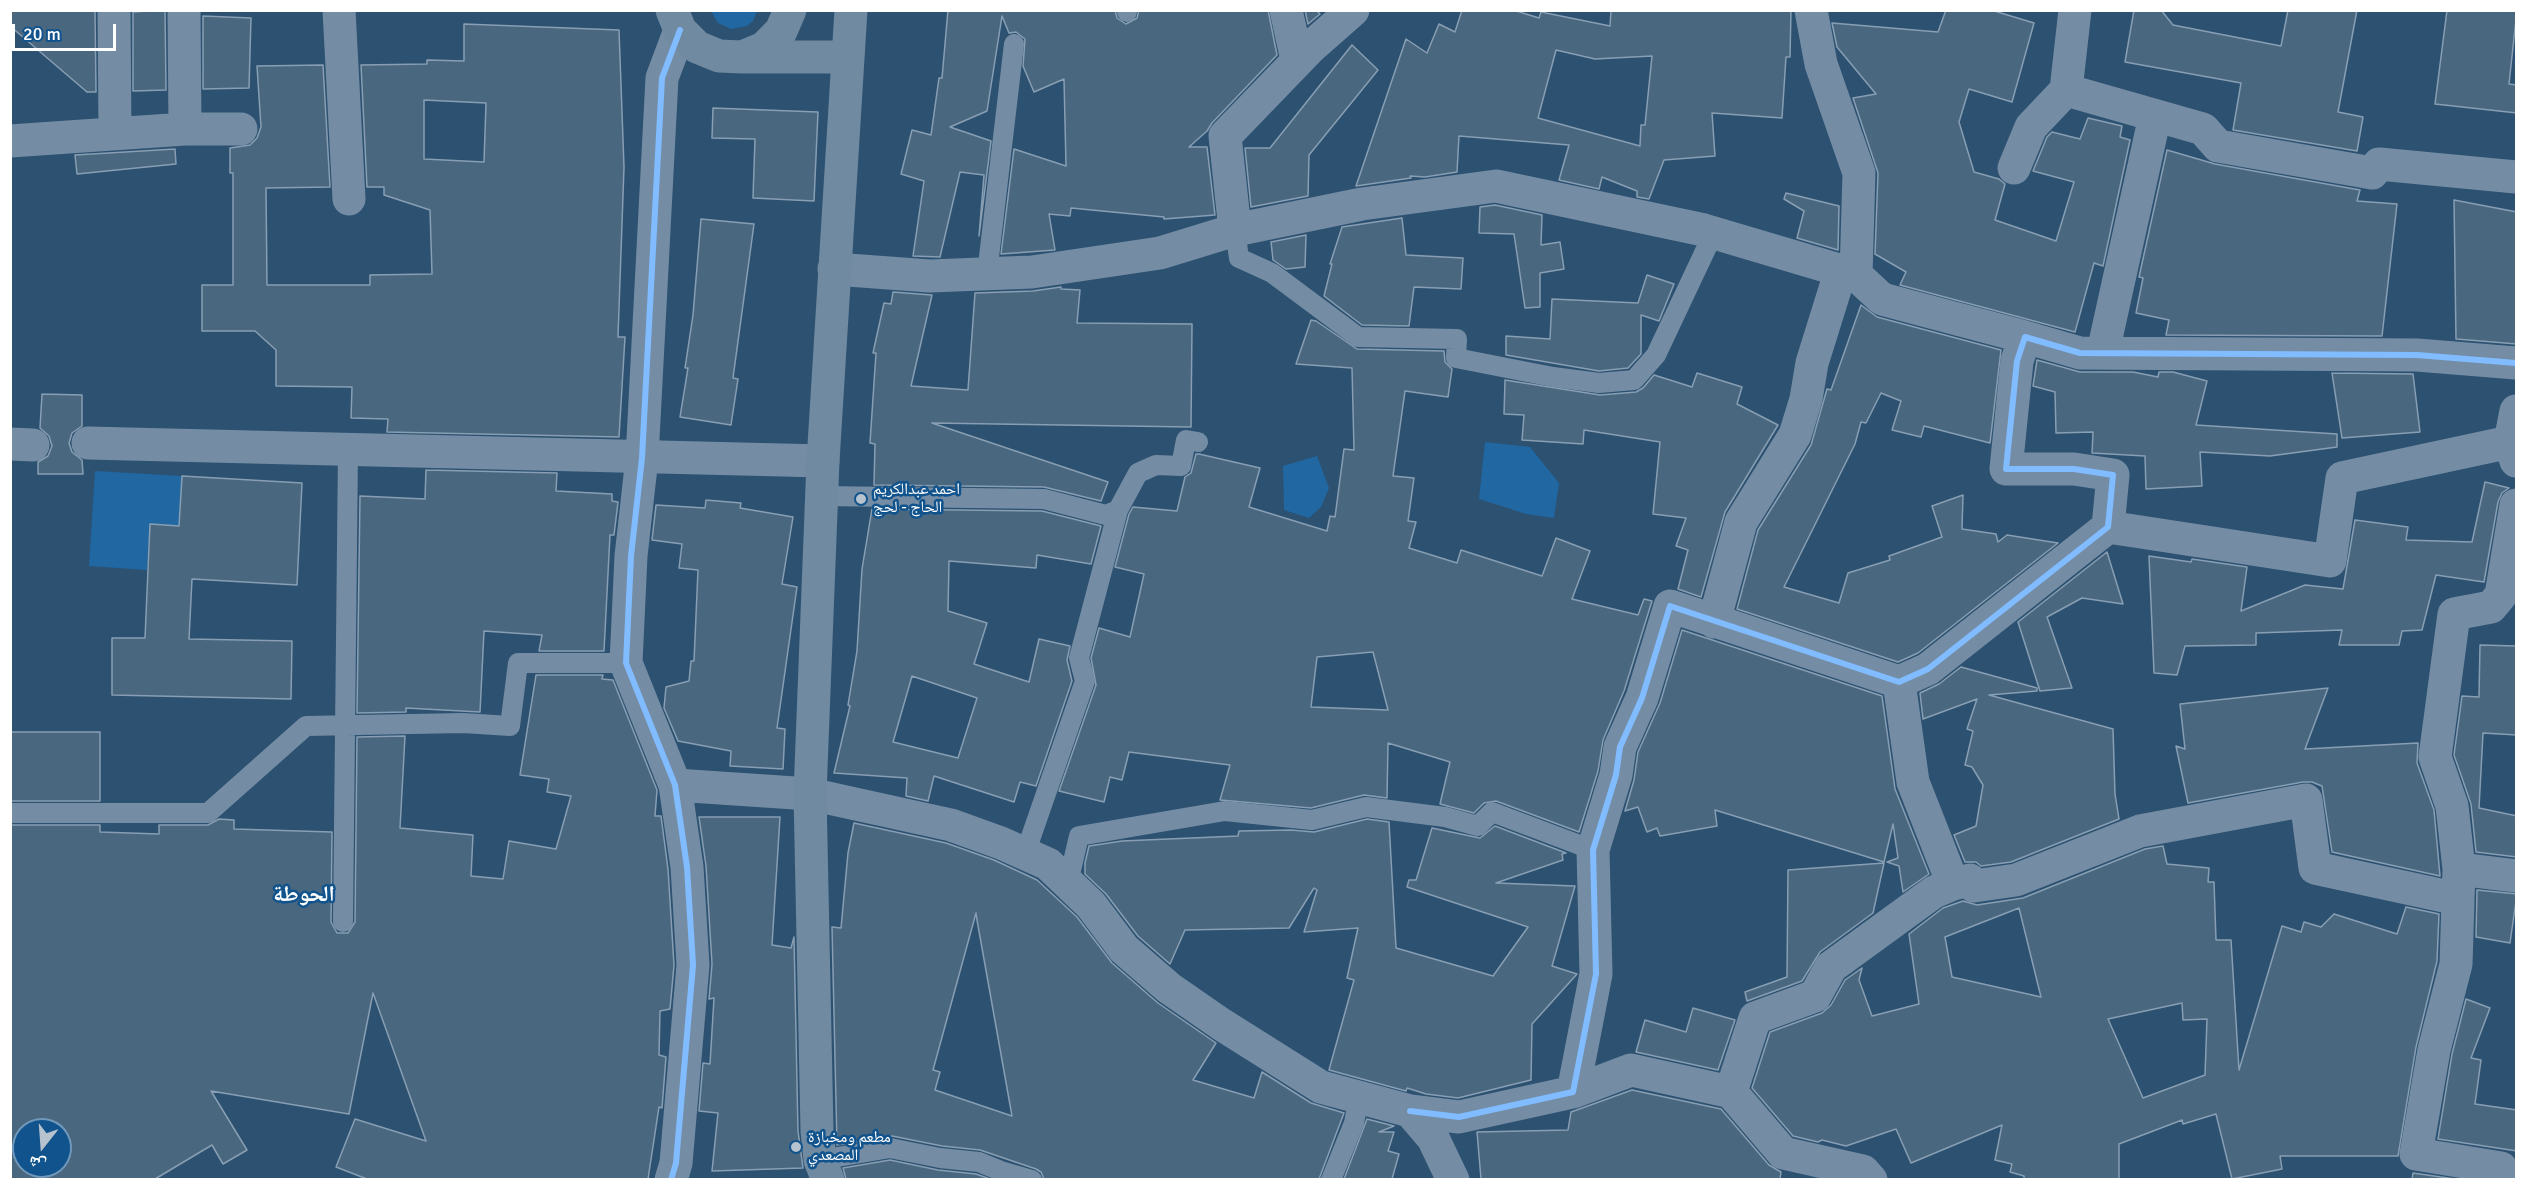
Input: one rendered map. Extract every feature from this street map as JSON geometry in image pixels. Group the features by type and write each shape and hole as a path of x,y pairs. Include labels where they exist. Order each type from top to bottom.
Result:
{"main road":[{"path":"742,57 764,48 773,40 781,32 790,10"},
{"path":"824,1170 816,1107 810,794 821,496 851,10"},
{"path":"676,20 697,47 718,56 847,57"}],"street":[{"path":"114,10 115,134"},
{"path":"184,10 185,129"},
{"path":"339,10 349,199"},
{"path":"1286,10 1297,60"},
{"path":"1235,230 1225,136 1297,60 1353,10"},
{"path":"1714,622 1741,522 1795,435 1806,399 1812,363 1849,272 1859,173 1821,64 1811,10"},
{"path":"2014,168 2031,128 2066,90 2075,10"},
{"path":"671,1179 676,1163 693,966 687,867 675,784 626,663 631,556 642,458 662,78 676,20"},
{"path":"2066,90 2203,129 2218,146 2372,173 2379,164 2517,177"},
{"path":"2103,352 2156,116"},
{"path":"10,141 185,129 241,129"},
{"path":"834,269 930,276 1032,272 1160,253 1235,230 1362,204 1496,186 1714,232 1849,272 1882,299 2080,352 2417,355 2517,363"},
{"path":"1573,1092 1596,974 1593,850 1616,775 1620,747 1642,699 1670,606 1899,682 1928,669 2108,527 2113,475 2074,469 2006,469 2017,361 2025,337"},
{"path":"2108,527 2330,561 2342,478 2514,438"},
{"path":"88,443 823,461"},
{"path":"2501,1179 2501,1168 2416,1154 2434,1050 2456,964 2459,884 2452,806 2434,757 2454,614 2491,607 2500,595 2517,505"},
{"path":"1899,682 1913,782 1953,884"},
{"path":"675,784 810,794 951,825 1048,864 1092,905 1124,949 1169,988 1321,1087 1410,1112 1460,1117 1573,1092 1631,1070 1731,1092 1783,1153 1863,1171 1871,1179"},
{"path":"1731,1092 1755,1018 1815,996 1831,967 1934,892 1970,880 1974,886 2016,879 2140,831 2306,801 2315,868 2459,884 2517,876"},
{"path":"1410,1112 1433,1137 1453,1179"}],"lane":[{"path":"987,274 1014,45"},
{"path":"1235,230 1239,258 1272,273 1358,338 1457,339 1456,358 1553,377 1599,382 1634,380 1656,356 1714,232"},
{"path":"1025,854 1085,681 1079,658 1118,510 1138,473 1156,465 1181,466 1186,440 1198,441"},
{"path":"343,922 348,450"},
{"path":"821,496 1044,499 1106,515 1118,510"},
{"path":"10,813 208,813 306,726 344,728 463,723 510,726 519,663 626,663"},
{"path":"1068,883 1079,836 1225,811 1312,820 1366,807 1445,817 1478,826 1492,813 1593,850"},
{"path":"1331,1179 1354,1123 1359,1097"},
{"path":"824,1170 890,1148 940,1158 979,1162 1001,1171 1032,1179"}],"shaded area":[{"path":"711,11 757,11 753,21 747,26 731,29 718,23"},
{"path":"1485,442 1530,447 1559,483 1554,518 1526,514 1479,499"},
{"path":"1317,456 1329,488 1321,507 1309,518 1284,510 1283,466"},
{"path":"95,471 182,476 179,526 150,524 147,570 89,566"}],"building":[{"path":"10,10 95,10 96,92 87,92 10,26"},
{"path":"165,10 166,90 133,91 133,12"},
{"path":"948,10 1115,10 1117,18 1126,24 1137,18 1139,10 1268,10 1277,55 1207,131 1189,147 1207,147 1215,215 1164,219 1164,217 1071,208 1070,216 1049,214 1055,250 1001,254 1014,149 1066,166 1064,79 1034,92 1023,66 1025,39 1016,32 1009,33 1002,16 987,111 950,127 991,141 979,236 984,175 960,172 940,257 913,256 924,181 901,174 912,130 931,135 939,78 942,78"},
{"path":"1305,10 1316,10 1320,14 1308,24"},
{"path":"1462,10 1513,10 1539,18 1541,12 1610,26 1611,10 1791,10 1790,57 1786,57 1782,118 1712,113 1715,156 1664,160 1649,199 1637,197 1637,191 1602,177 1599,189 1559,180 1569,145 1459,136 1457,172 1425,177 1410,176 1411,178 1356,186 1406,39 1427,53 1439,24 1455,32","holes":["1556,50 1595,59 1652,56 1645,125 1641,125 1640,146 1538,118"]},
{"path":"1946,10 1991,10 2034,23 2012,102 1969,89 1959,122 1974,172 1999,179 2005,184 1995,220 2056,241 2074,182 2033,171 2047,137 2052,132 2080,139 2088,118 2122,126 2120,137 2130,140 2103,266 2094,263 2075,332 1900,285 1906,272 1875,254 1878,173 1853,98 1876,94 1837,47 1832,23 1938,32"},
{"path":"2134,10 2161,10 2173,25 2281,46 2288,10 2357,10 2338,112 2363,117 2357,151 2233,130 2241,83 2125,62"},
{"path":"2447,10 2517,10 2509,84 2517,85 2517,113 2435,104"},
{"path":"203,16 251,18 249,88 203,89"},
{"path":"464,24 619,30 624,167 618,337 625,337 619,437 387,432 388,419 351,418 352,387 276,386 276,350 255,331 202,331 202,285 233,285 233,173 230,173 230,148 250,145 257,138 261,127 257,66 323,65 330,187 266,188 267,285 370,285 370,275 432,274 430,210 384,195 384,187 367,187 361,65 427,64 427,60 464,61","holes":["424,100 486,103 484,162 424,159"]},
{"path":"1352,45 1378,70 1309,155 1308,196 1251,207 1245,148 1270,148"},
{"path":"713,108 818,112 814,201 753,198 755,139 712,138"},
{"path":"175,149 176,164 77,174 75,155"},
{"path":"2167,150 2215,164 2360,190 2357,201 2397,204 2382,336 2166,335 2169,320 2136,313 2143,278 2139,277"},
{"path":"1786,193 1839,206 1838,250 1797,238 1804,211 1784,199"},
{"path":"2454,200 2517,212 2517,344 2456,339"},
{"path":"1495,205 1542,215 1541,245 1560,242 1564,269 1540,273 1540,307 1525,308 1514,234 1479,233 1480,207"},
{"path":"1402,218 1406,255 1463,258 1461,289 1414,287 1409,326 1362,325 1324,296 1332,264 1330,264 1342,227"},
{"path":"701,219 754,224 733,378 738,379 731,425 680,417 688,368 685,368 693,315"},
{"path":"1306,235 1305,267 1286,269 1273,260 1271,242"},
{"path":"1647,275 1674,284 1659,321 1641,315 1641,354 1628,368 1599,371 1506,355 1506,336 1550,339 1552,299 1638,303"},
{"path":"1061,287 1061,289 1080,290 1077,323 1192,324 1191,427 932,423 1108,482 1101,501 1044,487 874,485 875,444 870,443 876,353 873,353 884,303 891,304 893,292 932,295 911,386 968,390 975,293 1033,291"},
{"path":"1861,305 1877,317 2001,350 1990,443 1924,426 1921,437 1892,430 1901,401 1881,393 1866,423 1861,422 1855,444 1784,587 1839,603 1848,573 1890,560 1889,556 1942,537 1932,506 1963,495 1962,529 1996,534 1998,542 2007,535 2058,543 1918,653 1898,662 1737,609 1758,530 1811,445 1827,389 1831,390"},
{"path":"1311,320 1316,321 1357,349 1444,351 1445,362 1452,369 1448,397 1405,391 1393,476 1414,478 1408,521 1416,522 1409,548 1457,563 1461,550 1542,576 1556,538 1590,551 1572,599 1638,615 1644,599 1652,601 1624,691 1603,740 1598,771 1579,832 1496,801 1484,803 1474,813 1440,804 1450,762 1388,743 1387,798 1364,795 1311,808 1220,800 1230,765 1129,752 1122,780 1110,777 1104,802 1059,791 1096,685 1091,658 1099,628 1130,637 1144,574 1115,567 1129,514 1133,507 1177,511 1185,477 1191,473 1196,454 1199,454 1260,468 1249,507 1327,531 1330,516 1335,517 1344,449 1354,450 1352,368 1296,364","holes":["1373,652 1388,710 1311,707 1317,657"]},
{"path":"2037,360 2080,372 2133,372 2158,377 2159,372 2173,372 2207,381 2196,425 2337,434 2337,447 2270,456 2200,452 2202,486 2146,489 2145,456 2092,453 2093,432 2056,433 2055,392 2033,386"},
{"path":"1697,373 1742,387 1737,404 1778,425 1725,512 1701,597 1678,589 1688,550 1676,546 1686,518 1653,514 1660,442 1584,430 1583,444 1522,440 1524,415 1504,414 1505,380 1600,395 1636,392 1643,388 1654,375 1692,387"},
{"path":"2332,373 2413,374 2420,432 2342,438"},
{"path":"42,394 82,395 82,426 72,433 69,443 72,452 82,460 83,474 38,474 38,462 48,456 52,446 49,436 40,428"},
{"path":"426,470 557,473 556,491 612,494 612,501 618,502 614,535 610,535 604,651 539,651 542,635 484,631 480,712 406,708 406,712 357,713 360,496 425,499"},
{"path":"182,476 302,483 297,585 192,579 189,639 292,641 291,699 112,695 112,638 145,638 150,524 179,526"},
{"path":"2485,482 2509,488 2502,493 2498,502 2484,582 2436,575 2422,630 2402,631 2399,645 2339,645 2342,630 2256,633 2256,645 2185,646 2177,675 2154,673 2149,556 2191,562 2192,559 2247,567 2241,611 2305,585 2343,589 2355,520 2408,527 2406,540 2472,542"},
{"path":"706,500 741,503 740,508 793,517 782,584 797,587 777,728 785,729 783,769 730,766 731,751 678,741 664,708 666,687 689,681 691,661 694,661 698,570 679,568 682,544 652,540 656,505 705,508"},
{"path":"872,509 1042,511 1101,526 1091,564 1037,555 1036,568 949,561 948,611 987,623 974,664 1029,682 1039,639 1070,646 1067,660 1072,681 1036,786 1020,782 1014,802 934,776 928,801 906,796 907,778 834,773 850,706 848,705 857,651 862,569","holes":["912,676 977,698 958,758 893,742"]},
{"path":"2107,552 2123,604 2082,598 2047,617 2072,688 2040,691 2018,622"},
{"path":"1682,630 1882,696 1895,789 1929,874 1903,892 1899,866 1887,862 1898,858 1893,824 1884,862 1715,810 1717,826 1660,836 1657,828 1647,832 1638,807 1625,811 1634,780 1638,752 1660,703"},
{"path":"2480,645 2517,646 2517,735 2483,733 2479,808 2517,816 2517,857 2476,852 2471,804 2454,755 2462,696 2479,697"},
{"path":"1961,667 2037,688 2037,691 1989,695 2113,729 2115,794 2119,819 2011,862 1981,866 1976,862 1965,862 1954,835 1976,826 1983,785 1972,767 1965,765 1973,731 1967,729 1977,699 1923,719 1920,693 1939,684"},
{"path":"536,675 603,675 602,679 613,680 657,790 655,816 661,816 668,869 674,965 670,1009 660,1011 659,1055 666,1057 662,1108 659,1107 648,1179 367,1179 336,1167 355,1119 426,1141 373,993 349,1114 211,1091 247,1150 223,1164 212,1145 155,1179 10,1179 10,825 100,825 100,832 159,834 159,825 208,825 219,819 234,820 234,829 332,832 331,922 337,933 348,933 355,922 357,737 405,736 400,828 473,835 471,876 503,879 509,841 556,849 571,796 547,792 549,779 520,775"},
{"path":"2328,688 2305,749 2418,743 2417,763 2434,810 2440,876 2332,852 2322,786 2312,782 2188,803 2176,746 2185,749 2180,704"},
{"path":"10,732 100,732 100,801 10,801"},
{"path":"699,817 780,817 772,945 791,948 794,937 798,1131 803,1168 712,1171 718,1113 699,1111 703,1063 710,1064 714,998 709,999 712,964 706,866"},
{"path":"1367,819 1389,822 1396,948 1493,976 1528,927 1407,887 1409,880 1416,880 1432,828 1480,838 1495,826 1566,853 1562,854 1563,860 1496,883 1575,886 1552,966 1577,974 1532,1024 1531,1080 1458,1098 1426,1094 1407,1088 1406,1091 1329,1070 1354,980 1347,978 1358,928 1304,932 1317,890 1314,888 1289,928 1185,930 1170,964 1138,936 1106,894 1085,874 1089,846 1122,841 1238,836 1239,831 1314,832"},
{"path":"854,823 946,843 994,860 1037,880 1077,917 1112,963 1158,1003 1216,1043 1193,1080 1254,1098 1262,1072 1311,1103 1344,1113 1319,1179 1044,1179 1041,1172 1036,1169 980,1150 942,1146 892,1136 837,1145 832,927 841,928 848,853","holes":["976,913 1012,1116 935,1090 940,1072 933,1070"]},
{"path":"2163,846 2167,864 2209,868 2208,882 2214,882 2216,940 2231,940 2239,1070 2282,926 2301,932 2304,922 2321,927 2334,914 2397,934 2406,907 2439,914 2437,961 2416,1047 2398,1156 2280,1156 2282,1169 2232,1179 2216,1114 2183,1124 2182,1120 2119,1144 2119,1179 2024,1179 2024,1176 2010,1172 2012,1164 1995,1160 2002,1125 1911,1163 1896,1129 1846,1146 1793,1136 1752,1088 1770,1032 1822,1013 1831,1005 1845,980 1862,968 1859,980 1872,1016 1919,1004 1909,934 1943,908 1963,901 1977,905 2023,898 2145,849","holes":["2019,908 2041,997 1952,977 1945,937","2182,1003 2183,1020 2207,1019 2205,1075 2143,1098 2108,1019"]},
{"path":"1884,863 1873,913 1820,952 1802,981 1747,1001 1745,992 1787,977 1788,870"},
{"path":"2477,890 2517,894 2510,943 2476,937"},
{"path":"2466,999 2490,1008 2471,1058 2481,1060 2475,1104 2517,1110 2517,1151 2438,1139 2452,1054"},
{"path":"1693,1008 1735,1020 1718,1070 1636,1052 1645,1020 1686,1032"},
{"path":"1632,1090 1721,1109 1769,1165 1781,1172 1780,1179 1481,1179 1477,1132 1568,1130 1571,1112"},
{"path":"1367,1119 1394,1126 1379,1132 1394,1132 1388,1151 1399,1154 1392,1179 1344,1179"},
{"path":"890,1160 938,1170 976,1174 990,1179 846,1179 843,1168"},
{"path":"2413,1173 2455,1179 2412,1179"}],"cycle path":[{"path":"671,1180 676,1163 693,965 687,867 675,785 626,663 631,556 642,458 662,78 680,30"},
{"path":"1410,1111 1459,1117 1573,1092 1596,974 1593,850 1616,775 1620,747 1642,698 1670,606 1899,682 1928,669 2108,527 2113,475 2074,469 2006,469 2017,361 2025,337 2080,353 2417,355 2516,363"}],"place":[{"name":"احمد عبدالكريم الحاج - لحج","path":"861,499"},
{"name":"مطعم ومخبازة المصعدي","path":"796,1147"}],"district":[{"name":"الحوطة","path":"304,895"}]}
